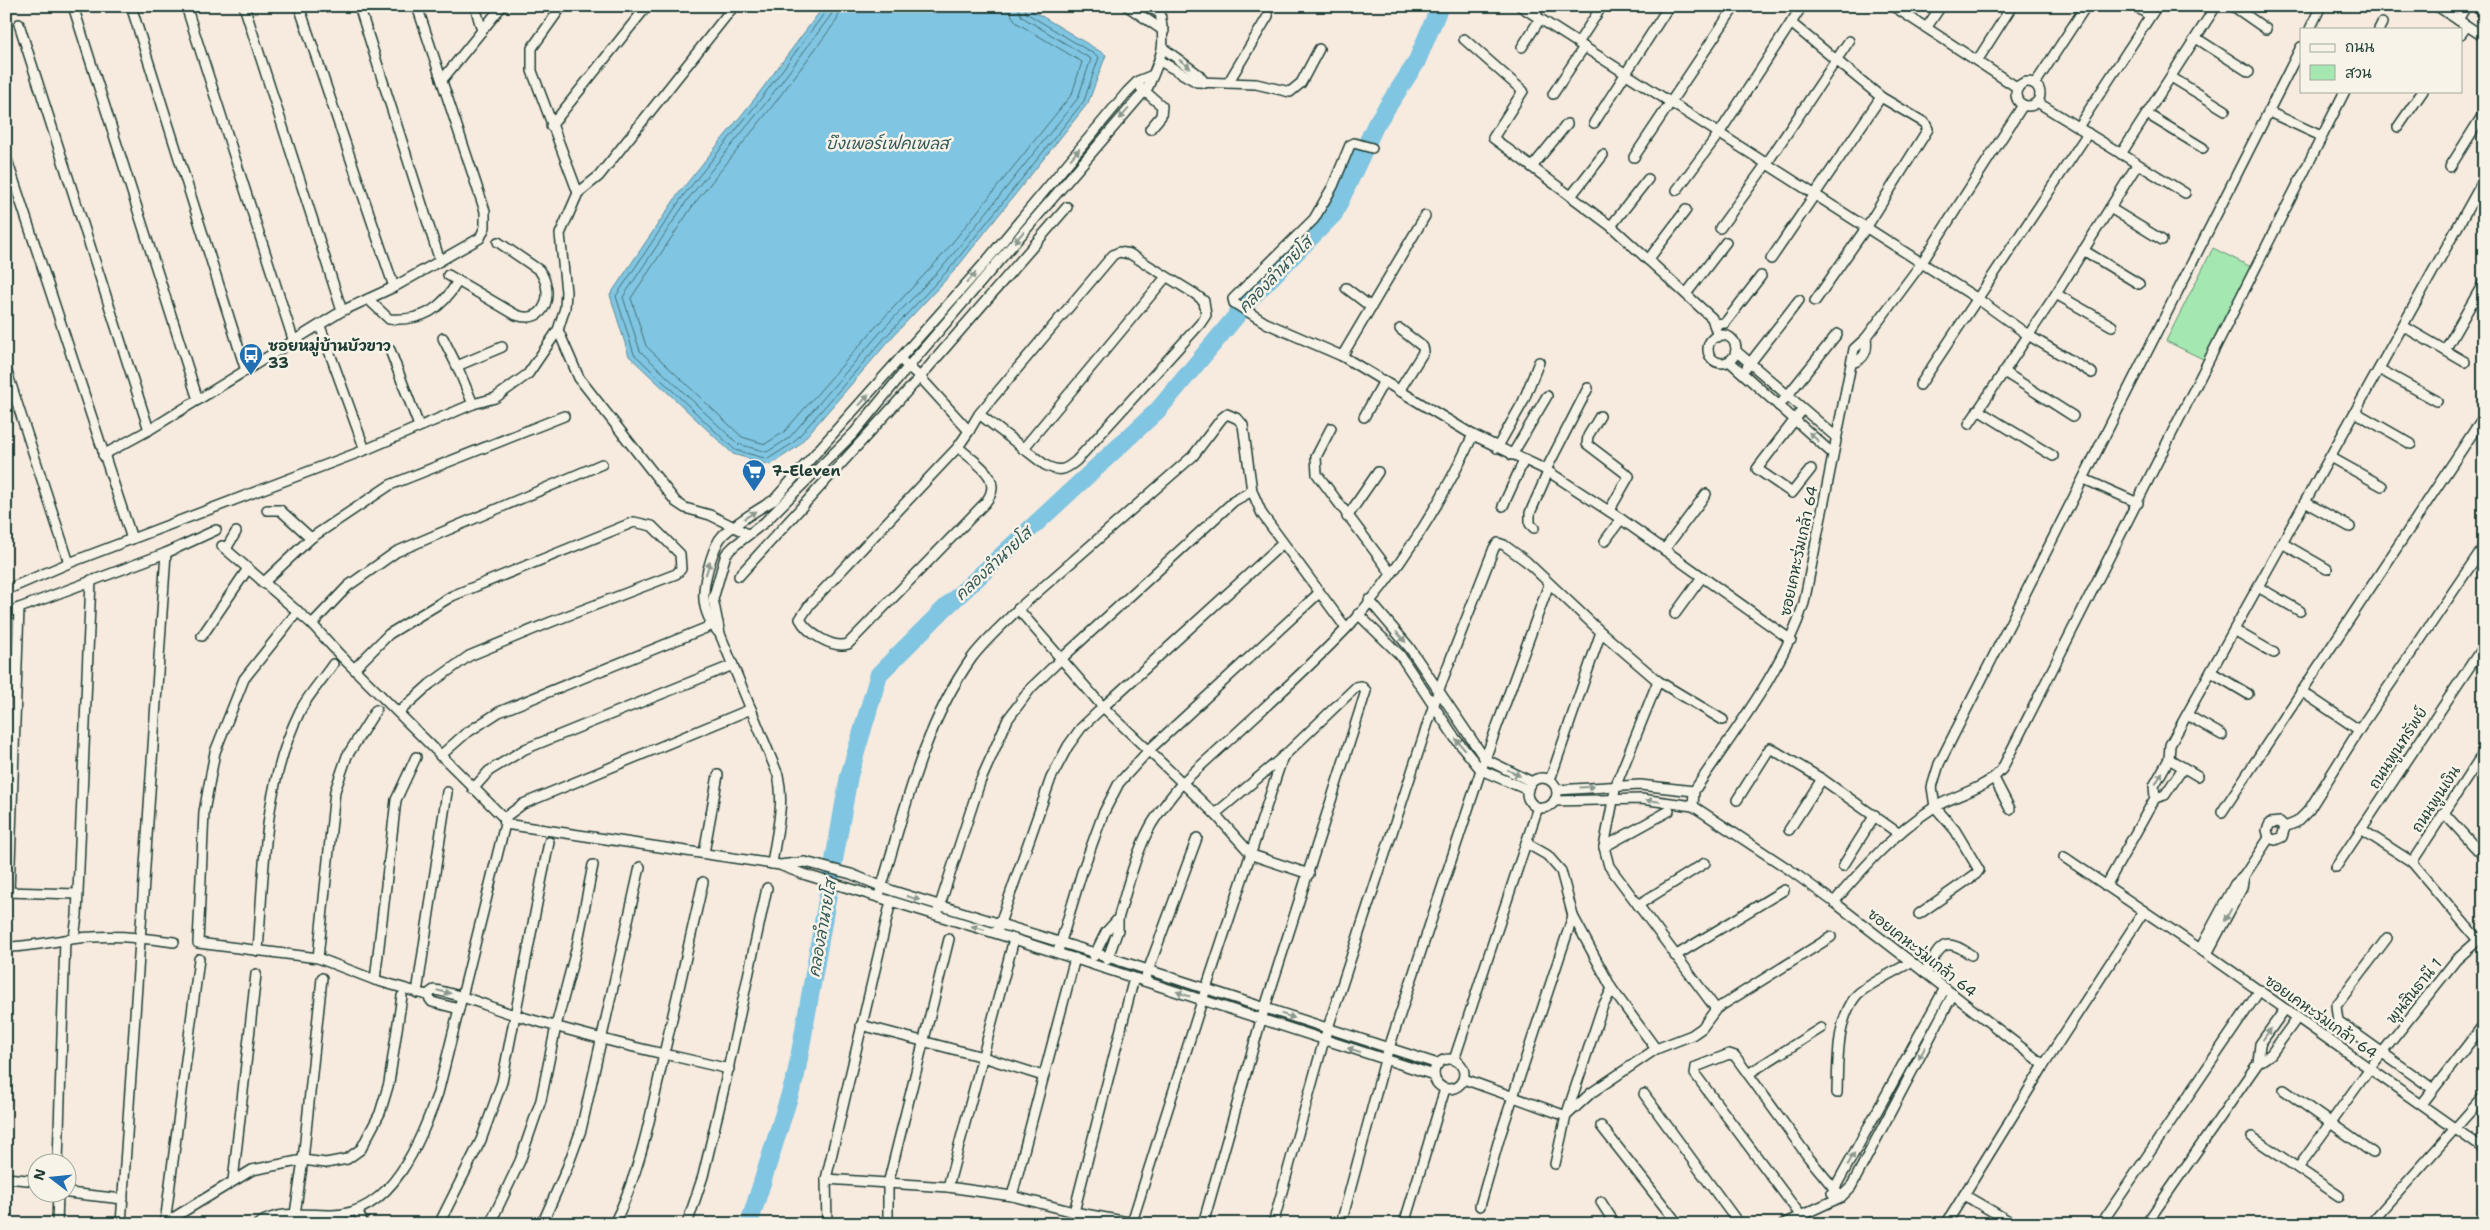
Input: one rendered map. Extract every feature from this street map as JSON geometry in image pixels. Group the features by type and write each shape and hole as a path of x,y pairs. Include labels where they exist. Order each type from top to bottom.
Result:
{"street":[{"path":"73,6 198,400"},
{"path":"131,6 246,372"},
{"path":"186,6 294,342"},
{"path":"244,6 342,312"},
{"path":"300,6 394,287"},
{"path":"359,6 440,261"},
{"path":"103,455 246,372 342,312 394,287 480,238 485,227 485,211 418,6"},
{"path":"474,6 482,31"},
{"path":"442,80 502,6"},
{"path":"562,6 537,37 532,48 532,71 551,126 578,193"},
{"path":"551,126 647,6"},
{"path":"6,590 69,563 365,450 473,404 500,396 528,374 544,347 558,330 565,308 566,292 560,234 578,193 599,176 734,6"},
{"path":"1127,6 1164,31"},
{"path":"715,624 714,593 726,554 748,534 765,522 854,433 908,367 1145,90 1160,61 1164,31 1160,10 1148,6"},
{"path":"1520,6 1720,132 1921,264 1978,299 2028,335 2092,373"},
{"path":"1522,47 1537,17 1540,6"},
{"path":"1553,94 1602,6"},
{"path":"1594,123 1669,6"},
{"path":"1634,157 1735,6"},
{"path":"1677,190 1720,132 1802,6"},
{"path":"1893,6 2018,88"},
{"path":"1927,28 1941,6"},
{"path":"1976,60 2012,6"},
{"path":"2035,84 2086,6"},
{"path":"2136,6 2150,16"},
{"path":"2078,127 2157,6"},
{"path":"2121,154 2216,6"},
{"path":"2233,6 2266,29"},
{"path":"2311,28 2322,6"},
{"path":"2437,6 2484,37"},
{"path":"2458,20 2466,6"},
{"path":"1228,83 1268,16"},
{"path":"19,24 149,430"},
{"path":"1791,24 1881,97 1925,123 1928,129 1866,228 1815,301"},
{"path":"2462,33 2467,26"},
{"path":"2196,38 2249,72"},
{"path":"1464,39 1523,91 1493,138 1612,227 1712,318 1718,337"},
{"path":"1720,228 1767,163 1849,41"},
{"path":"1163,48 1198,74 1205,83"},
{"path":"1160,61 1191,80 1205,83 1256,84 1290,92 1301,83 1319,49"},
{"path":"1919,914 1979,870 1955,830 1935,807 1932,787 1938,764 2084,479 2300,49"},
{"path":"776,864 782,801 781,788 751,708 720,634 704,608 702,588 715,548 723,535 734,526 774,500 983,265 1135,83 1153,75"},
{"path":"2171,77 2225,110"},
{"path":"2025,82 2035,84 2040,92 2037,102 2028,106 2023,105 2017,98 2018,88 2025,82"},
{"path":"1135,83 1162,106 1161,116 1150,130"},
{"path":"1834,902 1898,833 1935,807 1994,778 2002,769 2344,92"},
{"path":"2398,127 2421,92"},
{"path":"1772,259 1881,97"},
{"path":"2037,102 2185,193"},
{"path":"1852,363 1861,360 1865,354 1868,347 1866,338 1921,264 2023,105"},
{"path":"2269,112 2321,136"},
{"path":"2450,167 2484,113"},
{"path":"2147,114 2203,148"},
{"path":"1532,167 1567,124"},
{"path":"1920,385 2088,133"},
{"path":"1372,148 1354,143 1350,145 1333,186 1314,219 1233,299 1234,302 1255,317 1342,356 1474,436 1547,471 1609,510 1791,640"},
{"path":"1571,196 1603,155"},
{"path":"6,157 132,540"},
{"path":"1969,424 2056,294 2137,165"},
{"path":"1612,227 1648,179"},
{"path":"1052,181 1061,188"},
{"path":"2106,886 2155,798 2154,786 2169,759 2170,746 2187,714 2482,183"},
{"path":"739,576 920,377 1066,207"},
{"path":"2110,208 2162,240"},
{"path":"1648,260 1686,210"},
{"path":"1342,356 1425,216"},
{"path":"448,275 516,316 526,319 534,318 542,312 547,300 547,285 544,276 539,270 498,242"},
{"path":"1686,294 1726,242"},
{"path":"2083,250 2139,284"},
{"path":"958,447 988,474 993,484 992,495 848,644 841,646 832,643 804,627 800,619 810,604 958,447 979,414 1113,255 1119,252 1130,254 1195,294 1204,302 1206,315 1200,324 1076,461 1066,469 1056,471 1023,449 979,414"},
{"path":"1714,324 1725,323 1762,276"},
{"path":"1023,449 1166,277"},
{"path":"368,299 382,316 389,319 417,318 440,306 458,281"},
{"path":"2445,350 2484,282"},
{"path":"1346,288 1371,307"},
{"path":"2056,294 2112,326"},
{"path":"1742,373 1799,300"},
{"path":"320,326 365,450"},
{"path":"2403,326 2464,362"},
{"path":"1399,391 1424,351 1423,347 1400,329"},
{"path":"558,330 579,378 676,502 685,508 710,515 748,534"},
{"path":"1779,406 1837,334"},
{"path":"1833,454 1729,361 1716,362 1710,354 1709,345 1718,337 1724,336 1732,339 1736,351 1836,437"},
{"path":"443,338 473,404"},
{"name":"ซอยเคหะร่มเกล้า 64","path":"1866,338 1854,349 1804,603 1791,640 1769,678 1694,791 1693,806 1834,902 2044,1065"},
{"path":"457,366 502,347"},
{"path":"390,350 419,426"},
{"path":"1729,361 1736,351"},
{"path":"900,359 920,377 969,430"},
{"path":"1497,448 1523,402 1539,362"},
{"path":"6,369 69,563"},
{"path":"2379,369 2437,401"},
{"path":"2004,372 2073,416"},
{"path":"1364,416 1384,381"},
{"path":"1534,528 1530,524 1530,513 1547,471 1588,388"},
{"path":"1512,455 1548,396"},
{"path":"1803,409 1757,469 1792,493 1811,469"},
{"path":"1978,410 2053,456"},
{"path":"2355,412 2411,444"},
{"path":"878,897 919,766 941,707 972,658 1018,609 1193,456 1227,414 1238,419 1244,425 1252,492 1262,514 1346,628"},
{"path":"263,583 310,538 390,485 564,416"},
{"path":"1600,416 1588,436 1588,444 1629,476 1609,510"},
{"path":"2222,812 2484,416"},
{"path":"1332,428 1316,456 1317,474 1390,573"},
{"path":"1106,968 1118,930 1118,919 1150,828 1182,783 1346,628 1358,614 1390,573 1434,510 1474,436"},
{"path":"2330,457 2382,486"},
{"path":"1503,506 1524,460"},
{"path":"312,624 348,586 396,552 602,464"},
{"path":"1347,517 1378,472"},
{"path":"2084,479 2138,503"},
{"path":"936,916 980,782 1008,720 1032,688 1060,660 1234,501 1252,492"},
{"path":"1664,550 1706,494"},
{"path":"2305,502 2350,527"},
{"path":"267,510 280,510 310,538"},
{"path":"1605,541 1621,519"},
{"path":"355,668 389,634 452,596 634,522 652,526 680,554 682,561 681,569 676,574 469,656 430,684 399,712"},
{"path":"6,613 166,553 216,530"},
{"path":"236,532 224,548 247,570 312,624 504,821 776,864 936,916 1061,943 1095,953 1438,1064"},
{"path":"998,929 1050,778 1068,746 1081,728 1282,543"},
{"path":"2282,543 2326,569"},
{"path":"1272,1224 1324,1040 1439,689 1494,548 1498,544 1504,545 1526,561 1601,632 1658,681 1723,720"},
{"path":"2285,827 2303,817 2359,730 2484,546"},
{"path":"121,1224 142,938 166,553"},
{"path":"202,636 247,570"},
{"path":"1675,614 1702,577"},
{"path":"58,1152 69,939 77,894 91,580"},
{"path":"1341,1224 1385,1060 1482,770 1549,584"},
{"path":"2258,587 2300,611"},
{"path":"1058,953 1082,872 1103,814 1119,783 1149,750 1319,593"},
{"path":"1369,600 1410,647 1486,759 1530,786"},
{"path":"19,608 8,892 77,894"},
{"path":"1018,609 1060,660 1103,707 1215,814 1252,854 1309,874"},
{"path":"298,611 244,679 215,752 204,812 198,943 318,958 375,980 427,995 432,1002 459,1009"},
{"path":"1358,614 1400,655 1455,738 1482,770 1530,786"},
{"path":"440,756 465,734 499,712 715,624"},
{"path":"2234,630 2274,653"},
{"path":"1550,780 1601,632"},
{"name":"ถนนพูนทรัพย์","path":"2336,867 2484,645"},
{"path":"258,951 271,795 281,758 300,710 334,664"},
{"path":"473,789 489,771 525,749 733,666"},
{"path":"2211,672 2248,694"},
{"path":"1658,681 1616,785 1604,847 1609,866 1716,1009"},
{"path":"1203,1224 1261,1020 1366,698 1364,688 1356,687 1284,756 1215,814"},
{"path":"2301,691 2359,730"},
{"path":"258,1224 278,1216 295,1214 334,1215 358,1211 383,1194 406,1164 424,1129 438,1093 504,821 523,804 751,708"},
{"path":"318,958 335,791 347,756 376,710"},
{"path":"2187,714 2222,735"},
{"path":"1738,800 1770,748 1822,779 1876,815 1898,833"},
{"name":"ถนนพูนเงิน","path":"2412,862 2444,813 2480,765 2484,752"},
{"path":"826,1179 948,1186 1012,1196 1074,1212 1135,1223 1202,1001 1284,756"},
{"path":"375,980 396,800 416,757"},
{"path":"2169,759 2198,776"},
{"path":"2155,798 2165,795 2183,768"},
{"path":"704,853 718,775"},
{"path":"1530,786 1540,778 1550,780 1557,790 1554,802"},
{"path":"1994,778 2010,809"},
{"path":"1789,830 1822,779"},
{"path":"1557,790 1640,785 1694,791"},
{"path":"1530,786 1530,800 1538,807 1548,806 1554,802 1641,799 1693,806"},
{"path":"417,993 448,792"},
{"path":"1454,1060 1538,807"},
{"path":"1604,847 1669,811"},
{"path":"2444,813 2484,857"},
{"path":"1843,866 1876,815"},
{"path":"2270,838 2267,830 2270,823 2277,821 2285,827"},
{"path":"2270,838 2279,839 2284,834 2285,827"},
{"path":"2361,829 2412,862 2481,937"},
{"path":"1145,981 1197,838"},
{"path":"2204,951 2235,884 2244,876 2270,838"},
{"path":"440,1224 491,1116 502,1082 549,842"},
{"path":"1526,843 1547,855 1561,872 1573,916 1612,988 1656,1049"},
{"name":"ซอยเคหะร่มเกล้า 64","path":"2064,857 2260,990 2456,1128 2484,1150"},
{"path":"776,864 805,862 851,874 998,929 1014,939 1434,1075"},
{"path":"1638,905 1705,863"},
{"path":"490,1224 530,1136 541,1100 556,1026 577,946 593,865"},
{"path":"542,1224 567,1168 580,1130 640,867"},
{"path":"614,1224 639,1163 704,882"},
{"path":"687,1224 703,1176 729,1069 767,888"},
{"path":"1675,956 1784,890"},
{"path":"828,1224 826,1179 891,901"},
{"path":"1946,1224 2044,1065 2144,911"},
{"path":"1480,1206 1513,1096 1573,916"},
{"path":"1090,963 1106,932 1118,919"},
{"path":"1566,1116 1591,1093 1656,1049 1692,1035 1702,1028 1716,1009 1831,937"},
{"name":"พูนสินธานี 1","path":"2298,1168 2370,1068 2447,970 2481,937"},
{"path":"6,947 30,947 69,939 142,938 174,942"},
{"path":"2387,938 2336,1006 2335,1011 2338,1021 2433,1089"},
{"path":"888,1224 888,1184 949,939"},
{"path":"948,1186 1014,939"},
{"path":"1925,973 1937,952 1947,944 1957,944 1971,955"},
{"path":"1012,1196 1075,958"},
{"path":"164,1223 199,959"},
{"path":"1837,1093 1840,1038 1852,1003 1862,991 1911,962"},
{"path":"233,1181 256,974"},
{"path":"295,1214 303,1160 322,978"},
{"path":"1074,1212 1134,978"},
{"path":"1555,1164 1566,1116 1602,1008 1612,988"},
{"path":"1828,1202 1945,988"},
{"path":"427,995 434,990 462,996 515,1015 602,1040 729,1069"},
{"path":"2101,1224 2260,990"},
{"path":"1783,1224 1841,1197 1851,1187 1953,994"},
{"path":"164,1223 252,1170 303,1160 326,1163 347,1159 361,1150 380,1113 389,1083 402,996"},
{"path":"2258,1063 2260,1044 2285,1009"},
{"path":"2146,1224 2258,1063 2271,1054 2298,1018"},
{"path":"1928,1019 1938,1023"},
{"path":"2422,1104 2484,1024"},
{"path":"861,1025 983,1057 1044,1076"},
{"path":"1748,1074 1821,1028"},
{"path":"1807,1224 1694,1071 1696,1067 1732,1054 1809,1158 1841,1197"},
{"path":"1448,1059 1454,1060 1462,1067 1464,1078 1456,1088 1445,1089 1436,1081 1434,1075 1438,1064 1448,1059"},
{"path":"1464,1078 1566,1116"},
{"path":"1404,1224 1445,1089"},
{"path":"2284,1090 2373,1153"},
{"path":"1644,1094 1739,1224"},
{"path":"2370,1224 2484,1096"},
{"path":"1884,1100 1894,1106"},
{"path":"1602,1126 1678,1224"},
{"path":"2252,1137 2339,1196"},
{"path":"6,1178 28,1180"},
{"path":"78,1194 123,1199"},
{"path":"1964,1195 2014,1224"},
{"path":"57,1224 58,1202"},
{"path":"1601,1202 1615,1224"},
{"path":"358,1211 363,1224"},
{"path":"314,1214 325,1224"}],"green space":[{"path":"2213,248 2253,268 2207,361 2166,341"}],"water":[{"name":"บึงเพอร์เฟคเพลส","path":"824,6 1025,6 1106,55 1088,103 955,270 894,335 797,447 770,465 733,454 629,356 610,295 679,193 756,97"}],"waterway":[{"name":"คลองลำนายโส","path":"749,1224 796,1075 849,776 879,674 945,608 1158,410 1253,296 1334,214 1376,124 1416,63 1440,6"}],"place":[{"name":"ซอยหมู่บ้านบัวขาว 33","path":"251,376"},
{"name":"7-Eleven","path":"754,492"}]}
